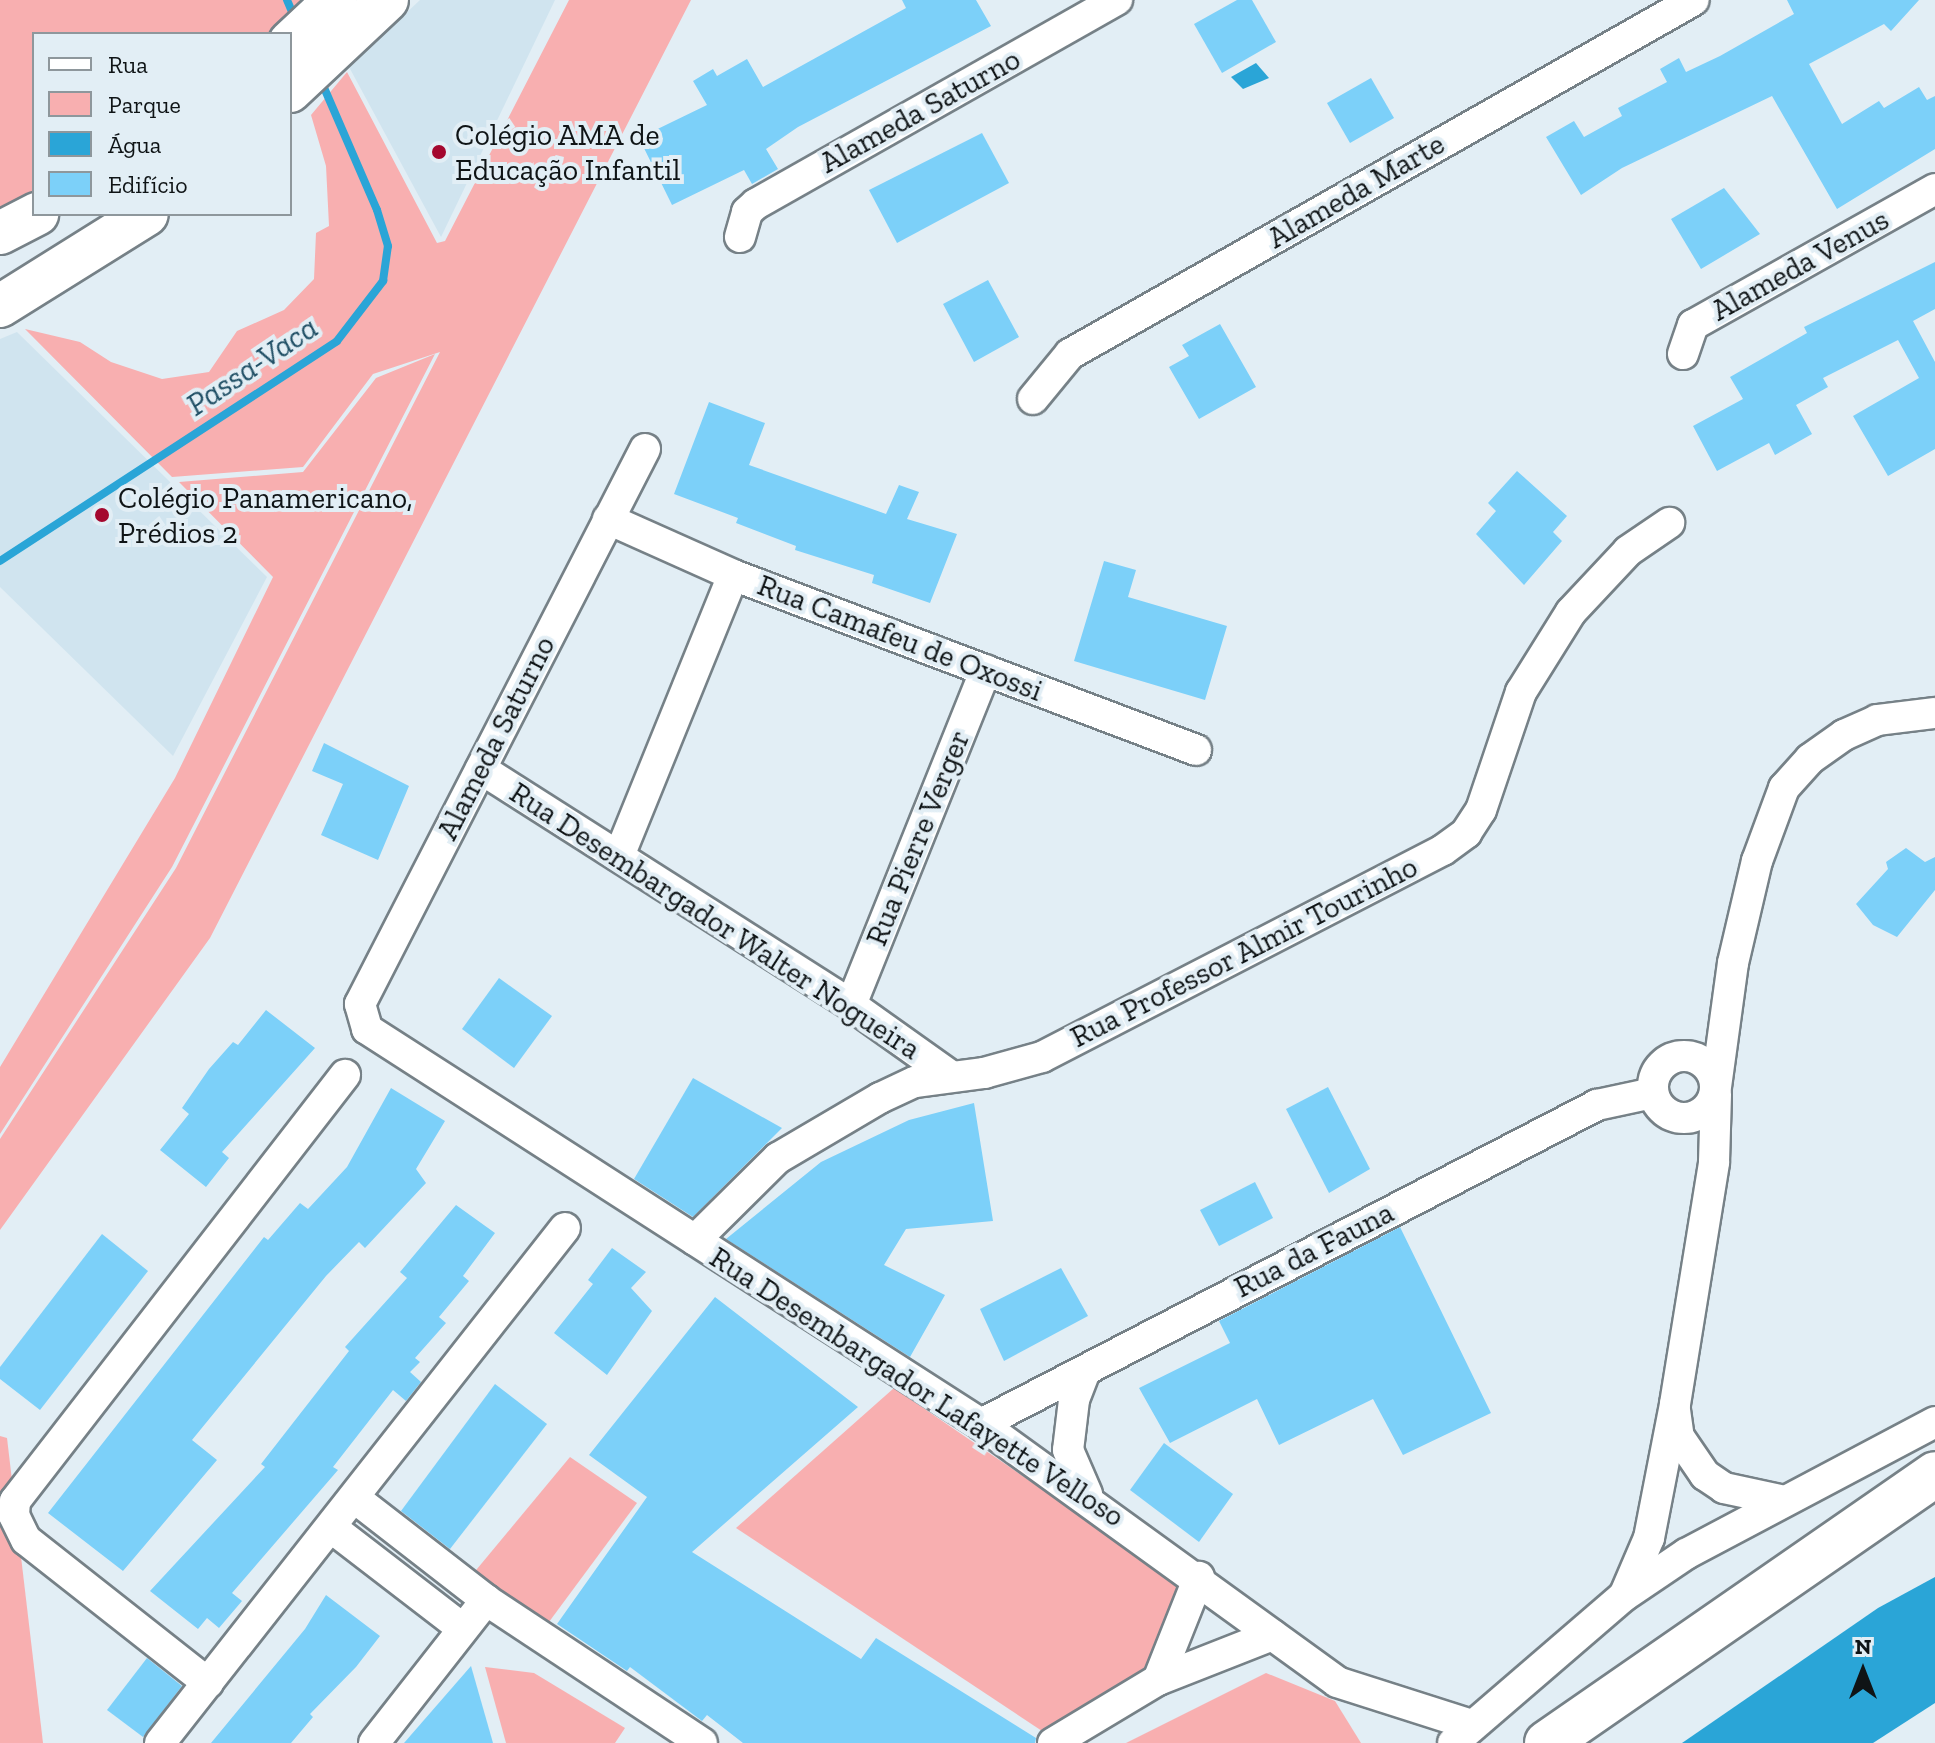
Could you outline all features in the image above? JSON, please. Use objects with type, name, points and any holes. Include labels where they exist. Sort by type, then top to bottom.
[{"type":"main road","points":[[292,40],[335,0]]},
{"type":"main road","points":[[292,89],[382,4]]},
{"type":"main road","points":[[0,233],[33,216]]},
{"type":"main road","points":[[0,306],[144,216]]},
{"type":"main road","points":[[1547,1743],[1935,1474]]},
{"type":"street","name":"Alameda Saturno","points":[[740,237],[747,212],[756,204],[1117,0]]},
{"type":"street","name":"Alameda Marte","points":[[1033,399],[1070,354],[1694,0]]},
{"type":"street","name":"Alameda Venus","points":[[1683,354],[1693,325],[1935,189]]},
{"type":"street","name":"Alameda Saturno","points":[[367,1029],[360,1004],[645,449]]},
{"type":"street","name":"Rua Camafeu de Oxossi","points":[[608,519],[733,575],[1196,750]]},
{"type":"street","name":"Rua Professor Almir Tourinho","points":[[695,1240],[778,1158],[828,1125],[915,1082],[948,1074],[984,1073],[1042,1057],[1443,850],[1466,833],[1481,810],[1521,692],[1571,612],[1628,551],[1669,523]]},
{"type":"street","points":[[619,856],[733,575]]},
{"type":"street","name":"Rua Pierre Verger","points":[[851,1005],[986,670]]},
{"type":"street","points":[[1624,1596],[1649,1538],[1675,1404],[1705,1197],[1714,1162],[1716,1091],[1733,963],[1757,861],[1784,788],[1810,759],[1844,735],[1877,720],[1935,713]]},
{"type":"street","name":"Rua Desembargador Walter Nogueira","points":[[481,769],[851,1005],[948,1074]]},
{"type":"street","name":"Rua Desembargador Lafayette Velloso","points":[[367,1029],[981,1424],[1199,1577],[1337,1682],[1463,1734]]},
{"type":"street","points":[[1705,1197],[1697,1149],[1653,1093],[1656,1073],[1677,1056],[1699,1060],[1716,1091]]},
{"type":"street","points":[[208,1683],[26,1540],[14,1515],[15,1501],[345,1075]]},
{"type":"street","points":[[1672,1117],[1694,1118],[1716,1091]]},
{"type":"street","name":"Rua da Fauna","points":[[981,1424],[1583,1112],[1626,1096],[1653,1093]]},
{"type":"street","points":[[160,1743],[356,1499],[565,1228]]},
{"type":"street","points":[[1085,1371],[1074,1400],[1068,1450],[1074,1472],[1090,1499]]},
{"type":"street","points":[[1675,1404],[1679,1437],[1705,1475],[1724,1488],[1780,1500]]},
{"type":"street","points":[[1463,1734],[1624,1596],[1780,1500],[1935,1422]]},
{"type":"street","points":[[356,1499],[486,1600],[702,1743]]},
{"type":"street","points":[[332,1528],[463,1629]]},
{"type":"street","points":[[1158,1680],[1199,1577]]},
{"type":"street","points":[[374,1743],[486,1600]]},
{"type":"street","points":[[1053,1743],[1158,1680],[1272,1635]]},
{"type":"shaded area","name":"Colégio AMA de Educação Infantil","points":[[420,0],[555,0],[441,237],[349,67]]},
{"type":"shaded area","name":"Colégio Panamericano, Prédios 2","points":[[17,332],[267,577],[173,756],[0,587],[0,339]]},
{"type":"green space","points":[[0,0],[313,0],[277,32],[32,32],[32,199],[0,216]]},
{"type":"green space","points":[[569,0],[691,0],[210,938],[0,1230],[0,1139],[176,868],[440,352],[373,374],[303,467],[172,477],[25,329],[80,342],[111,362],[162,379],[209,372],[237,331],[284,310],[314,279],[316,233],[329,226],[326,166],[311,115],[347,72],[437,243],[445,241]]},
{"type":"green space","points":[[435,354],[172,867],[0,1134],[0,1067],[175,778],[273,577],[179,482],[303,472],[376,378]]},
{"type":"green space","points":[[894,1388],[1185,1587],[1154,1665],[1042,1731],[736,1528]]},
{"type":"green space","points":[[0,1436],[7,1438],[43,1743],[0,1743]]},
{"type":"green space","points":[[570,1457],[637,1503],[546,1626],[472,1575]]},
{"type":"green space","points":[[485,1667],[534,1673],[625,1728],[615,1743],[506,1743]]},
{"type":"green space","points":[[1266,1673],[1335,1701],[1361,1743],[1126,1743]]},
{"type":"water","points":[[1256,63],[1269,78],[1243,89],[1231,77]]},
{"type":"water","points":[[1935,1577],[1935,1703],[1873,1743],[1682,1743],[1878,1608]]},
{"type":"building","points":[[902,0],[976,0],[991,26],[798,127],[766,149],[778,169],[752,184],[744,170],[672,205],[639,138],[707,105],[693,81],[713,69],[717,76],[747,59],[763,87],[906,8]]},
{"type":"building","points":[[1237,0],[1252,0],[1276,42],[1222,73],[1194,24]]},
{"type":"building","points":[[1787,0],[1919,0],[1891,31],[1884,24],[1809,64],[1842,124],[1879,101],[1884,108],[1919,87],[1927,100],[1935,96],[1935,149],[1837,209],[1772,96],[1622,168],[1581,195],[1546,137],[1574,121],[1584,137],[1622,116],[1618,108],[1667,82],[1660,69],[1679,58],[1686,72],[1720,56],[1794,14]]},
{"type":"building","points":[[1371,78],[1394,118],[1350,143],[1327,103]]},
{"type":"building","points":[[982,133],[1009,183],[897,243],[869,190]]},
{"type":"building","points":[[1724,188],[1760,234],[1701,269],[1671,219]]},
{"type":"building","points":[[1935,262],[1935,309],[1913,321],[1935,362],[1935,449],[1888,476],[1853,416],[1919,378],[1898,340],[1823,378],[1828,387],[1796,405],[1812,434],[1775,455],[1769,443],[1717,471],[1693,426],[1743,399],[1730,377],[1807,333],[1804,327]]},
{"type":"building","points":[[988,280],[1019,337],[974,362],[943,304]]},
{"type":"building","points":[[1220,324],[1256,387],[1199,419],[1169,367],[1189,356],[1182,345]]},
{"type":"building","points":[[709,402],[765,423],[749,465],[886,514],[899,485],[919,492],[907,519],[957,534],[930,603],[872,583],[874,575],[795,550],[796,546],[736,523],[738,518],[674,494]]},
{"type":"building","points":[[1517,471],[1567,516],[1553,532],[1562,541],[1524,585],[1476,534],[1496,511],[1488,503]]},
{"type":"building","points":[[1104,561],[1136,570],[1128,597],[1227,626],[1205,700],[1074,661]]},
{"type":"building","points":[[324,743],[409,786],[378,860],[321,835],[343,784],[312,771]]},
{"type":"building","points":[[1906,848],[1925,862],[1935,857],[1935,890],[1897,937],[1873,925],[1856,904],[1888,869],[1886,862]]},
{"type":"building","points":[[499,978],[552,1016],[514,1068],[462,1029]]},
{"type":"building","points":[[266,1010],[315,1048],[222,1152],[229,1158],[206,1187],[160,1150],[189,1114],[182,1108],[209,1069],[233,1042],[238,1045]]},
{"type":"building","points":[[693,1078],[782,1128],[693,1217],[634,1179]]},
{"type":"building","points":[[1328,1087],[1370,1169],[1329,1193],[1286,1109]]},
{"type":"building","points":[[391,1088],[445,1121],[416,1169],[426,1183],[365,1248],[359,1242],[326,1276],[192,1440],[217,1460],[123,1571],[48,1513],[264,1237],[268,1240],[300,1203],[308,1209],[347,1167]]},
{"type":"building","points":[[974,1103],[993,1221],[906,1229],[884,1265],[945,1295],[910,1357],[726,1239],[821,1162],[909,1120]]},
{"type":"building","points":[[1255,1182],[1273,1218],[1219,1246],[1200,1210]]},
{"type":"building","points":[[456,1205],[495,1233],[463,1276],[469,1281],[439,1317],[446,1323],[415,1358],[420,1362],[410,1372],[421,1382],[406,1401],[393,1390],[333,1467],[338,1470],[232,1593],[242,1601],[219,1628],[207,1618],[198,1629],[150,1591],[265,1467],[261,1464],[349,1351],[345,1347],[407,1278],[400,1272]]},
{"type":"building","points":[[1400,1227],[1491,1413],[1403,1455],[1373,1399],[1279,1445],[1257,1399],[1170,1443],[1139,1388],[1230,1343],[1219,1321]]},
{"type":"building","points":[[102,1234],[148,1271],[40,1410],[0,1379],[0,1367]]},
{"type":"building","points":[[612,1248],[646,1272],[631,1288],[652,1311],[607,1375],[554,1333],[593,1284],[588,1280]]},
{"type":"building","points":[[1061,1268],[1088,1316],[1004,1361],[980,1309]]},
{"type":"building","points":[[715,1297],[858,1407],[692,1552],[861,1659],[876,1638],[1036,1738],[1035,1743],[743,1743],[707,1715],[702,1721],[630,1667],[627,1671],[557,1624],[647,1497],[589,1455]]},
{"type":"building","points":[[495,1384],[547,1424],[450,1549],[401,1511]]},
{"type":"building","points":[[1164,1443],[1233,1494],[1199,1542],[1130,1490]]},
{"type":"building","points":[[326,1595],[380,1636],[356,1667],[310,1714],[313,1717],[291,1743],[211,1743],[305,1629]]},
{"type":"building","points":[[147,1658],[182,1686],[143,1737],[107,1710]]},
{"type":"building","points":[[471,1666],[493,1743],[404,1743]]},
{"type":"waterway","name":"Passa-Vaca","points":[[287,0],[296,21]]},
{"type":"waterway","name":"Passa-Vaca","points":[[0,561],[337,341],[383,281],[388,246],[377,210],[320,78]]},
{"type":"place","name":"Colégio AMA de Educação Infantil","points":[[439,152]]},
{"type":"place","name":"Colégio Panamericano, Prédios 2","points":[[102,515]]}]
